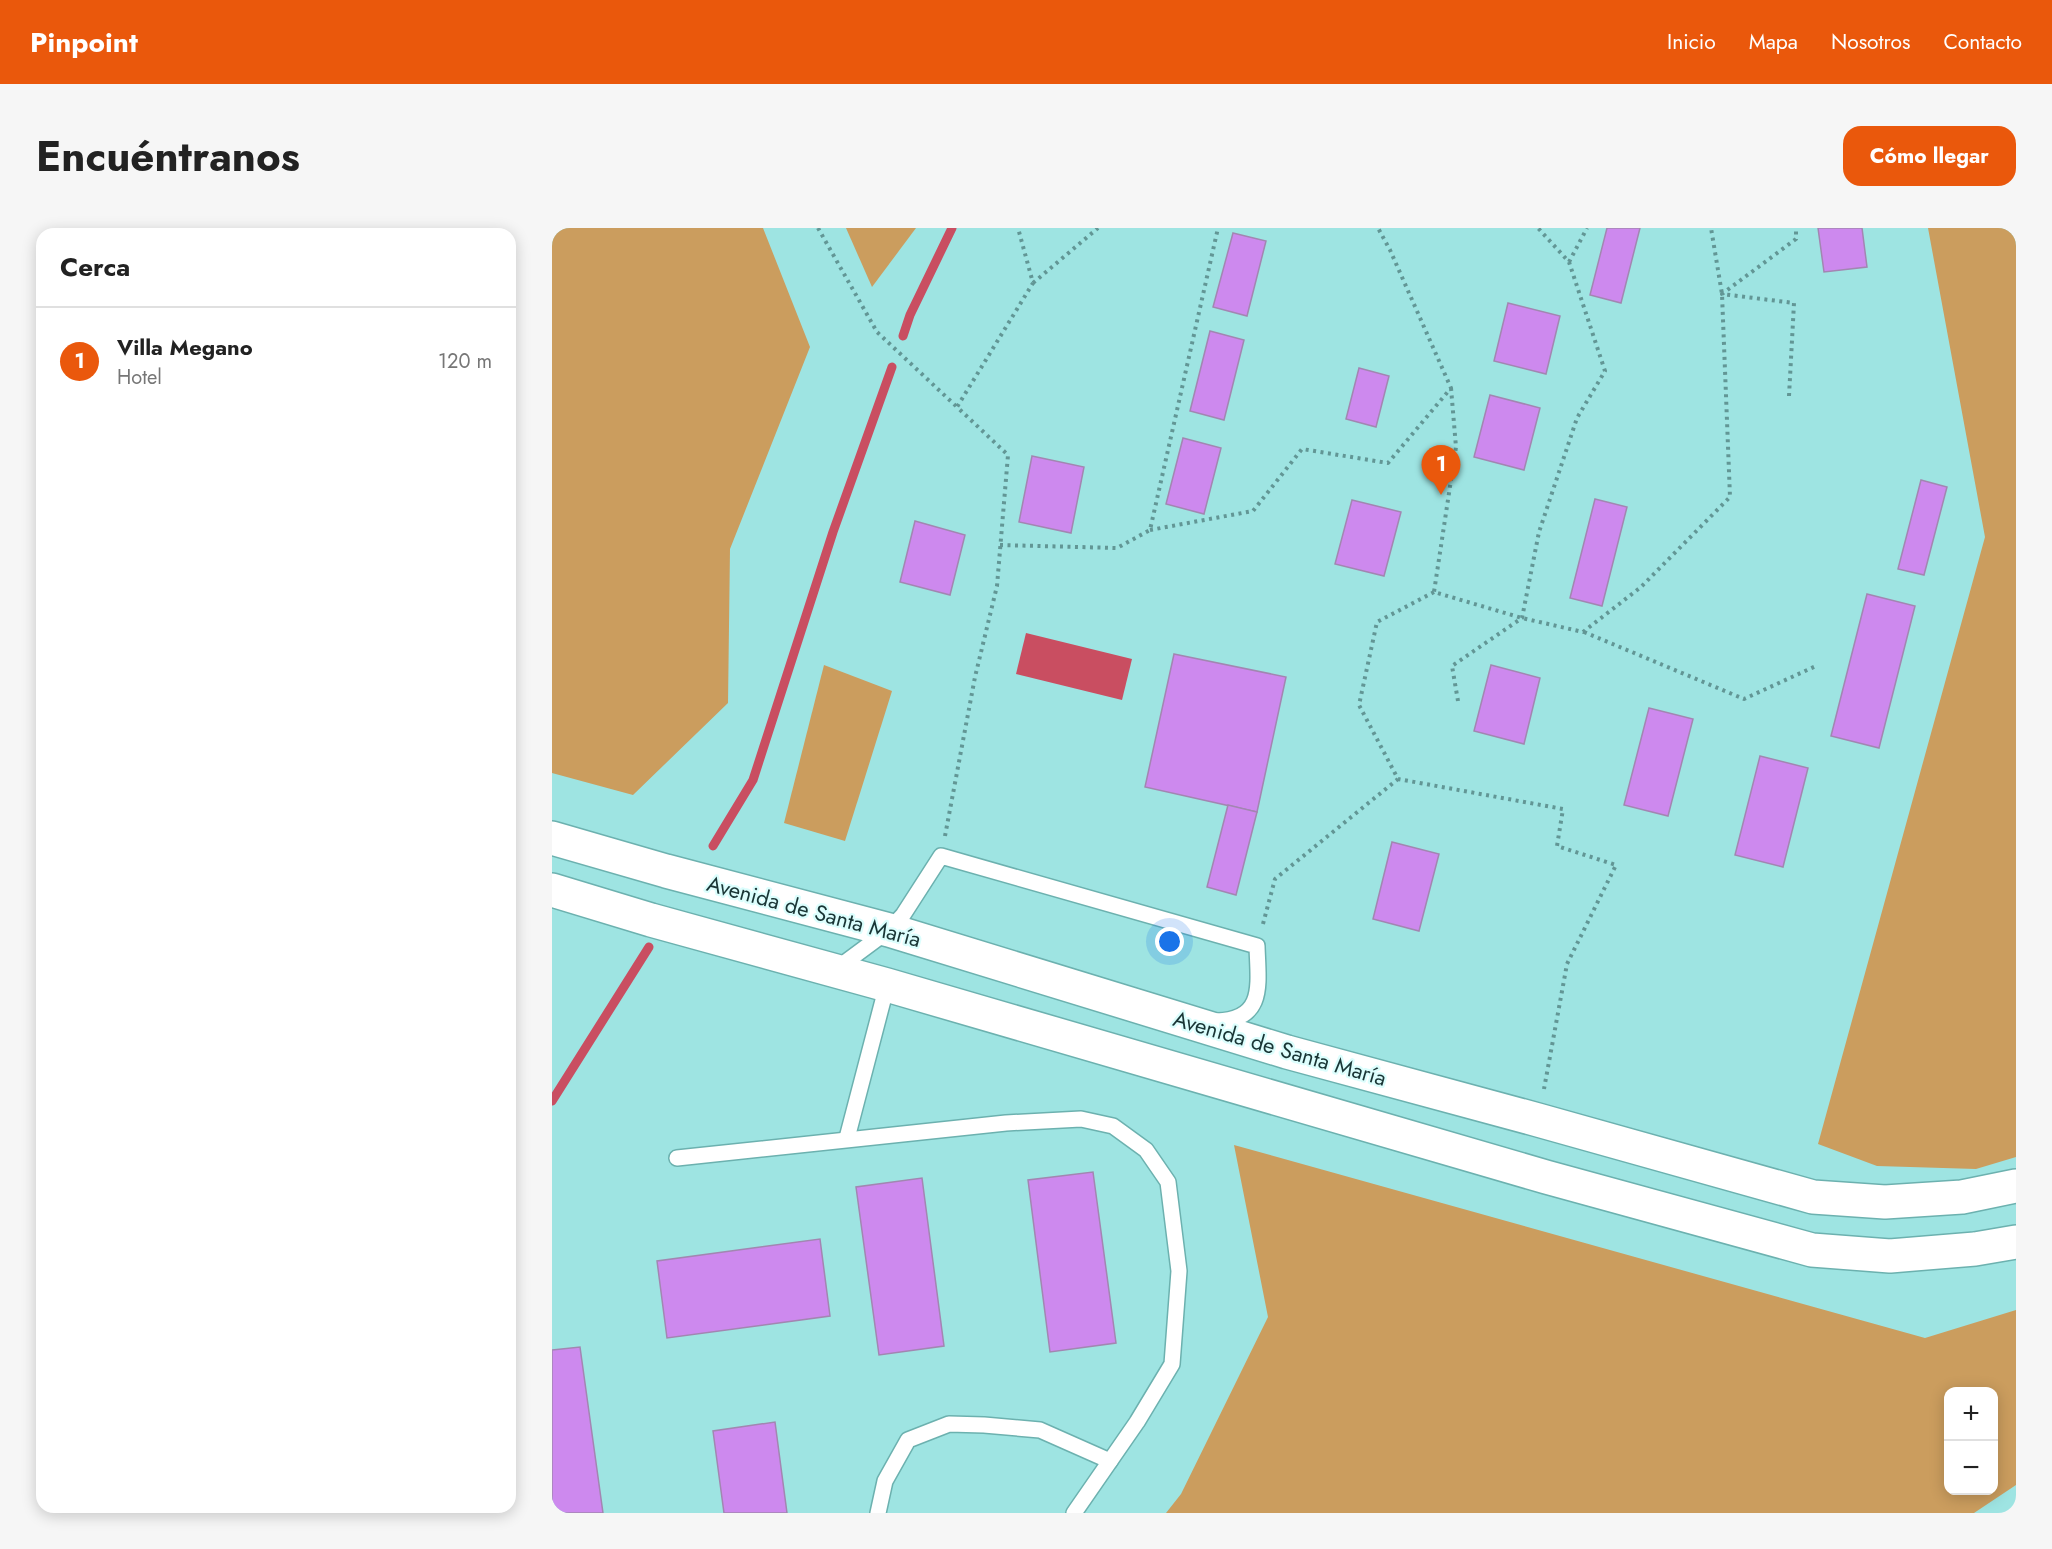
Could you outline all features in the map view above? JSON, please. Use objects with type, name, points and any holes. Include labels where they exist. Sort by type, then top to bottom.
[{"type":"street","name":"Avenida de Santa María","points":[[552,838],[666,871],[889,930],[1303,1057],[1813,1197],[1885,1202],[1962,1197],[2016,1186]]},
{"type":"street","points":[[552,891],[835,970],[1535,1174],[1812,1250],[1890,1256],[1975,1249],[2016,1242]]},
{"type":"lane","points":[[835,970],[889,930],[903,915],[941,856],[1257,946],[1258,995],[1251,1010],[1232,1021],[1190,1021]]},
{"type":"lane","points":[[847,1138],[887,985]]},
{"type":"lane","points":[[677,1158],[847,1138],[1006,1123],[1081,1119],[1113,1126],[1146,1150],[1168,1182],[1179,1271],[1172,1364],[1137,1422],[1074,1513]]},
{"type":"lane","points":[[878,1513],[885,1480],[908,1440],[949,1424],[1040,1430],[1110,1461]]},
{"type":"path","points":[[818,228],[877,332],[1008,455],[997,586],[975,677],[941,856]]},
{"type":"path","points":[[1018,228],[1033,283]]},
{"type":"path","points":[[957,407],[1033,283],[1098,228]]},
{"type":"path","points":[[1150,530],[1218,228]]},
{"type":"path","points":[[1378,228],[1451,388],[1456,447],[1434,592]]},
{"type":"path","points":[[1458,701],[1452,666],[1522,618],[1539,532],[1577,418],[1605,371],[1569,262],[1538,228]]},
{"type":"path","points":[[1569,262],[1587,228]]},
{"type":"path","points":[[1583,632],[1641,587],[1730,497],[1722,294],[1712,228]]},
{"type":"path","points":[[1722,294],[1796,238],[1796,228]]},
{"type":"path","points":[[1722,294],[1794,303],[1789,396]]},
{"type":"path","points":[[1000,545],[1117,548],[1150,530],[1253,511],[1302,449],[1388,463],[1451,388]]},
{"type":"path","points":[[1398,779],[1359,705],[1377,622],[1434,592],[1522,618],[1583,632],[1744,699],[1816,666]]},
{"type":"path","points":[[1257,946],[1275,879],[1398,779],[1563,809],[1557,846],[1616,865],[1567,964],[1538,1120]]},
{"type":"shaded area","points":[[552,228],[763,228],[810,347],[730,549],[728,703],[633,795],[552,773]]},
{"type":"shaded area","points":[[846,228],[916,228],[872,287]]},
{"type":"shaded area","points":[[1928,228],[2016,228],[2016,1157],[1976,1169],[1877,1166],[1818,1144],[1985,537]]},
{"type":"shaded area","points":[[1026,633],[1132,659],[1122,700],[1016,674]]},
{"type":"shaded area","points":[[824,665],[892,691],[845,841],[784,823]]},
{"type":"shaded area","points":[[1234,1145],[1925,1338],[2016,1310],[2016,1485],[1974,1513],[1166,1513],[1181,1494],[1268,1317]]},
{"type":"building","points":[[1607,228],[1640,228],[1621,303],[1590,295]]},
{"type":"building","points":[[1818,228],[1862,228],[1867,267],[1824,272]]},
{"type":"building","points":[[1233,233],[1266,241],[1247,316],[1213,307]]},
{"type":"building","points":[[1508,303],[1560,316],[1546,374],[1494,361]]},
{"type":"building","points":[[1210,331],[1244,340],[1224,420],[1190,411]]},
{"type":"building","points":[[1359,368],[1389,376],[1376,427],[1346,419]]},
{"type":"building","points":[[1490,395],[1540,408],[1524,470],[1474,457]]},
{"type":"building","points":[[1183,438],[1221,448],[1204,514],[1166,504]]},
{"type":"building","points":[[1032,456],[1084,467],[1071,533],[1019,522]]},
{"type":"building","points":[[1921,480],[1947,487],[1924,575],[1898,569]]},
{"type":"building","points":[[1595,499],[1627,507],[1602,606],[1570,598]]},
{"type":"building","points":[[1352,500],[1401,512],[1384,576],[1335,564]]},
{"type":"building","points":[[915,521],[965,535],[950,595],[900,582]]},
{"type":"building","points":[[1867,594],[1915,606],[1879,748],[1831,736]]},
{"type":"building","points":[[1174,654],[1286,677],[1257,812],[1145,787]]},
{"type":"building","points":[[1491,665],[1540,678],[1524,744],[1474,731]]},
{"type":"building","points":[[1649,708],[1693,719],[1668,816],[1624,805]]},
{"type":"building","points":[[1760,756],[1808,768],[1783,867],[1735,855]]},
{"type":"building","points":[[1228,805],[1257,812],[1236,895],[1207,887]]},
{"type":"building","points":[[1392,842],[1439,854],[1419,931],[1373,919]]},
{"type":"building","points":[[1093,1172],[1116,1343],[1050,1352],[1028,1180]]},
{"type":"building","points":[[922,1178],[944,1346],[879,1355],[856,1187]]},
{"type":"building","points":[[820,1239],[830,1316],[667,1338],[657,1261]]},
{"type":"building","points":[[580,1347],[603,1513],[552,1513],[552,1350]]},
{"type":"building","points":[[775,1422],[787,1513],[724,1513],[713,1431]]},
{"type":"waterway","points":[[903,336],[910,315],[952,228]]},
{"type":"waterway","points":[[713,846],[753,780],[833,532],[892,367]]},
{"type":"waterway","points":[[552,1101],[649,947]]},
{"type":"place","name":"Villa Megano","points":[[1441,495]]}]
